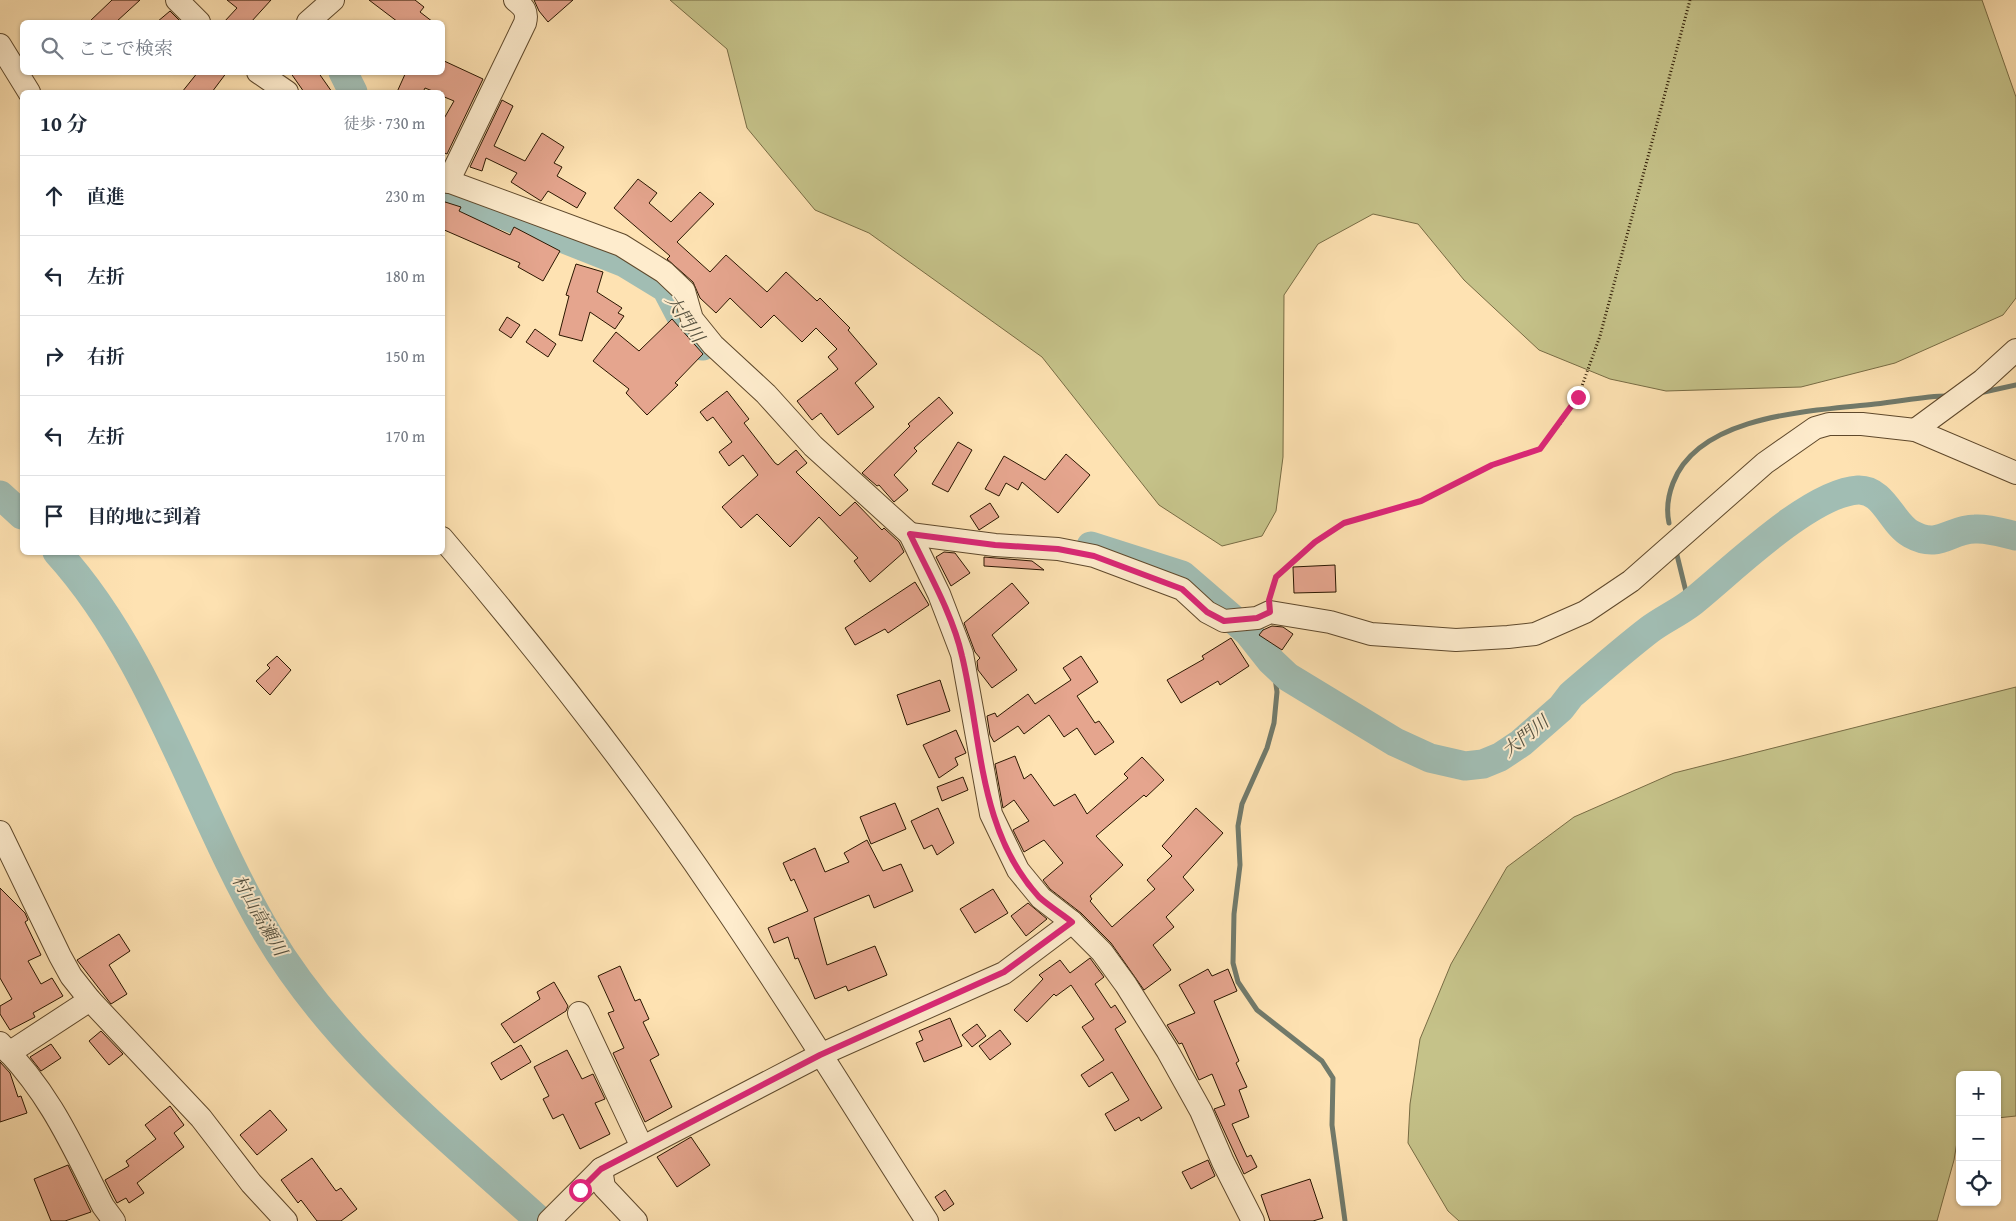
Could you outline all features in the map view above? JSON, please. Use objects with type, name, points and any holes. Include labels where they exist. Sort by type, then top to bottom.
[{"type":"street","points":[[176,0],[197,20]]},
{"type":"street","points":[[515,0],[523,6],[527,14],[525,23],[445,181],[621,245],[664,272],[684,291],[692,319],[713,345],[766,394],[813,446],[910,534],[939,594],[962,654],[992,814],[1018,870],[1040,898],[1072,922],[1102,952],[1126,985],[1167,1050],[1202,1111],[1223,1162],[1253,1221]]},
{"type":"street","points":[[310,20],[332,1]]},
{"type":"street","points":[[0,45],[28,90]]},
{"type":"street","points":[[262,75],[284,90]]},
{"type":"street","points":[[1915,430],[1983,380],[2016,350]]},
{"type":"street","points":[[910,534],[995,545],[1058,549],[1094,556],[1182,589],[1207,612],[1224,621],[1263,615],[1330,622],[1371,634],[1456,640],[1535,634],[1585,612],[1631,581],[1765,463],[1815,428],[1829,424],[1862,424],[1915,430],[2016,473]]},
{"type":"street","points":[[445,542],[545,660],[606,740],[720,899],[927,1221]]},
{"type":"street","points":[[0,832],[60,956],[90,1000],[201,1118],[252,1183],[286,1221]]},
{"type":"street","points":[[549,1221],[598,1172],[642,1147],[820,1055],[1004,972],[1072,922]]},
{"type":"street","points":[[90,1000],[5,1048],[21,1064],[53,1108],[103,1206],[114,1221]]},
{"type":"street","points":[[579,1013],[642,1147]]},
{"type":"street","points":[[598,1172],[604,1187],[636,1221]]},
{"type":"path","points":[[1263,615],[1276,577],[1315,542],[1344,523],[1421,501],[1492,465],[1540,449],[1560,424],[1578,397],[1600,336],[1690,0]]},
{"type":"shaded area","points":[[670,0],[1982,0],[2016,97],[2016,298],[2003,315],[1895,363],[1801,387],[1666,391],[1610,379],[1539,350],[1464,280],[1418,224],[1373,214],[1318,244],[1284,295],[1283,457],[1276,511],[1262,536],[1222,546],[1159,505],[1042,357],[869,233],[815,210],[747,128],[727,49]]},
{"type":"shaded area","points":[[2016,687],[2016,1116],[2001,1118],[2001,1071],[1956,1071],[1956,1148],[1937,1221],[1459,1221],[1448,1211],[1408,1143],[1410,1104],[1420,1039],[1451,964],[1507,867],[1574,817],[1674,773]]},
{"type":"building","points":[[112,0],[140,0],[118,20],[91,20]]},
{"type":"building","points":[[227,0],[271,0],[253,20],[226,20],[237,8]]},
{"type":"building","points":[[369,0],[415,0],[424,7],[420,12],[430,20],[395,20]]},
{"type":"building","points":[[534,0],[573,0],[548,22],[539,11]]},
{"type":"building","points":[[170,11],[179,20],[159,20]]},
{"type":"building","points":[[445,61],[483,79],[447,154],[445,153],[445,117],[454,101],[445,97],[445,90],[425,88],[424,90],[398,90],[405,75],[445,75]]},
{"type":"building","points":[[196,75],[225,75],[214,90],[184,90]]},
{"type":"building","points":[[292,75],[320,75],[331,90],[303,90]]},
{"type":"building","points":[[502,100],[513,106],[494,146],[525,161],[542,133],[564,147],[554,163],[562,167],[557,176],[586,193],[577,208],[548,191],[541,201],[511,182],[517,173],[486,158],[482,171],[470,167]]},
{"type":"building","points":[[638,179],[657,193],[649,203],[671,222],[700,192],[714,204],[677,242],[710,272],[726,255],[767,292],[786,272],[817,301],[820,298],[850,328],[848,330],[877,364],[855,383],[874,407],[838,435],[821,413],[812,420],[797,401],[838,369],[828,357],[837,349],[816,328],[802,342],[774,315],[761,328],[730,298],[716,313],[700,298],[693,282],[667,259],[670,256],[614,208]]},
{"type":"building","points":[[445,202],[461,207],[459,211],[510,235],[514,227],[560,251],[543,281],[518,267],[520,263],[445,230]]},
{"type":"building","points":[[576,264],[603,272],[597,292],[622,308],[618,313],[624,316],[615,329],[590,312],[582,341],[559,335],[569,296],[566,295]]},
{"type":"building","points":[[507,317],[520,325],[511,338],[499,330]]},
{"type":"building","points":[[672,319],[703,354],[675,383],[678,385],[647,415],[626,393],[629,389],[593,361],[616,332],[639,351]]},
{"type":"building","points":[[535,329],[556,344],[548,357],[526,342]]},
{"type":"building","points":[[727,391],[749,419],[744,423],[775,463],[778,465],[796,450],[807,463],[796,472],[840,516],[855,502],[882,530],[884,528],[899,542],[904,552],[870,582],[854,561],[858,558],[819,517],[790,547],[757,514],[741,528],[722,507],[758,475],[743,455],[729,466],[719,452],[732,442],[713,417],[707,421],[700,412]]},
{"type":"building","points":[[939,397],[953,413],[914,448],[917,451],[894,475],[908,490],[894,502],[879,485],[877,486],[862,473],[910,426],[908,424]]},
{"type":"building","points":[[958,442],[972,450],[948,492],[932,484]]},
{"type":"building","points":[[1066,454],[1090,475],[1058,513],[1022,482],[1018,490],[1006,483],[999,496],[985,489],[1004,456],[1045,480]]},
{"type":"building","points":[[990,503],[999,517],[979,530],[970,516]]},
{"type":"building","points":[[944,552],[955,553],[970,573],[951,586],[936,557]]},
{"type":"building","points":[[984,557],[1032,561],[1044,570],[984,566]]},
{"type":"building","points":[[1335,565],[1336,592],[1294,593],[1293,567]]},
{"type":"building","points":[[915,582],[929,605],[888,633],[885,629],[855,645],[845,628]]},
{"type":"building","points":[[1012,583],[1029,603],[992,635],[1017,670],[992,688],[978,670],[977,661],[980,658],[975,652],[964,623]]},
{"type":"building","points":[[1272,626],[1283,627],[1293,634],[1282,650],[1259,635],[1263,630]]},
{"type":"building","points":[[1231,638],[1249,666],[1220,685],[1218,681],[1181,703],[1167,680],[1204,659],[1202,656]]},
{"type":"building","points":[[277,656],[291,670],[270,695],[256,681],[270,668],[267,665]]},
{"type":"building","points":[[1081,656],[1098,682],[1077,696],[1095,723],[1099,721],[1114,742],[1095,755],[1077,728],[1064,737],[1049,715],[1024,734],[1018,726],[994,742],[990,735],[987,716],[995,713],[997,717],[1028,694],[1035,704],[1071,680],[1063,668]]},
{"type":"building","points":[[940,680],[950,711],[907,725],[897,695]]},
{"type":"building","points":[[956,730],[966,753],[955,758],[958,765],[939,778],[923,745]]},
{"type":"building","points":[[1015,756],[1024,779],[1031,774],[1054,806],[1075,794],[1087,814],[1128,778],[1124,774],[1142,757],[1164,780],[1146,797],[1144,795],[1096,836],[1123,865],[1090,896],[1092,899],[1090,901],[1112,927],[1155,889],[1147,880],[1172,856],[1162,846],[1196,808],[1223,833],[1183,877],[1194,890],[1166,917],[1174,927],[1153,945],[1171,970],[1144,990],[1111,943],[1081,913],[1050,889],[1043,880],[1063,863],[1044,840],[1024,852],[1013,830],[1029,821],[1014,800],[1003,808],[995,764]]},
{"type":"building","points":[[963,777],[968,790],[942,801],[937,787]]},
{"type":"building","points":[[895,803],[906,829],[871,844],[860,817]]},
{"type":"building","points":[[938,808],[954,843],[937,855],[932,845],[924,849],[911,821]]},
{"type":"building","points":[[867,840],[883,871],[901,864],[913,891],[874,908],[869,895],[814,918],[827,965],[875,946],[887,975],[848,991],[846,986],[815,999],[798,958],[795,959],[788,937],[774,943],[768,928],[808,911],[794,879],[791,881],[783,863],[815,848],[825,872],[849,862],[844,853]]},
{"type":"building","points":[[0,888],[25,913],[28,920],[25,922],[41,955],[28,961],[41,984],[52,978],[63,996],[33,1013],[35,1017],[10,1030],[0,1014],[0,1006],[12,999],[0,978]]},
{"type":"building","points":[[993,889],[1008,913],[975,933],[960,909]]},
{"type":"building","points":[[1028,903],[1047,919],[1026,936],[1011,916]]},
{"type":"building","points":[[119,934],[130,951],[109,965],[127,994],[111,1004],[77,960]]},
{"type":"building","points":[[1090,958],[1104,977],[1095,984],[1111,1008],[1115,1005],[1126,1022],[1115,1029],[1162,1108],[1141,1121],[1139,1117],[1115,1131],[1105,1114],[1129,1100],[1112,1072],[1089,1087],[1081,1075],[1104,1060],[1082,1027],[1094,1019],[1071,985],[1056,996],[1054,994],[1027,1022],[1014,1010],[1043,979],[1039,975],[1060,960],[1070,973]]},
{"type":"building","points":[[620,966],[635,1001],[640,999],[649,1019],[643,1022],[659,1055],[650,1060],[672,1107],[645,1122],[613,1053],[624,1048],[608,1013],[614,1011],[598,976]]},
{"type":"building","points":[[1208,969],[1212,976],[1228,969],[1237,991],[1214,1001],[1239,1061],[1236,1063],[1247,1087],[1239,1090],[1249,1117],[1232,1124],[1247,1157],[1251,1155],[1257,1167],[1244,1174],[1214,1109],[1225,1105],[1212,1074],[1199,1080],[1182,1043],[1179,1044],[1167,1025],[1195,1013],[1179,985]]},
{"type":"building","points":[[554,982],[568,1006],[566,1011],[514,1043],[501,1024],[540,999],[537,992]]},
{"type":"building","points":[[950,1018],[962,1046],[924,1062],[916,1043],[923,1040],[919,1031]]},
{"type":"building","points":[[977,1024],[986,1036],[972,1047],[962,1035]]},
{"type":"building","points":[[1000,1030],[1011,1044],[990,1060],[979,1046]]},
{"type":"building","points":[[101,1031],[123,1054],[109,1065],[89,1041]]},
{"type":"building","points":[[51,1044],[61,1058],[41,1071],[30,1057]]},
{"type":"building","points":[[521,1045],[531,1062],[501,1080],[491,1063]]},
{"type":"building","points":[[567,1050],[582,1079],[593,1074],[605,1099],[595,1103],[610,1134],[580,1149],[563,1114],[553,1119],[543,1099],[549,1096],[534,1067]]},
{"type":"building","points":[[0,1062],[10,1073],[18,1097],[21,1096],[27,1113],[0,1122]]},
{"type":"building","points":[[170,1106],[184,1125],[174,1133],[184,1147],[137,1183],[144,1193],[129,1203],[126,1198],[117,1203],[105,1180],[129,1166],[126,1161],[156,1139],[145,1125]]},
{"type":"building","points":[[270,1110],[287,1130],[257,1155],[240,1135]]},
{"type":"building","points":[[691,1137],[710,1165],[677,1187],[657,1157]]},
{"type":"building","points":[[312,1158],[336,1191],[341,1188],[357,1209],[341,1221],[317,1221],[301,1200],[298,1203],[281,1180]]},
{"type":"building","points":[[1208,1160],[1215,1176],[1191,1189],[1182,1172]]},
{"type":"building","points":[[68,1165],[91,1212],[65,1221],[51,1221],[34,1179]]},
{"type":"building","points":[[1310,1179],[1323,1218],[1313,1221],[1270,1221],[1261,1195]]},
{"type":"building","points":[[945,1190],[954,1204],[944,1211],[935,1197]]},
{"type":"waterway","name":"大門川","points":[[344,75],[352,90]]},
{"type":"waterway","name":"大門川","points":[[445,196],[506,216],[625,263],[666,288],[687,328],[703,346]]},
{"type":"waterway","points":[[1984,392],[2016,385]]},
{"type":"waterway","points":[[1669,523],[1670,493],[1673,483],[1687,460],[1707,443],[1732,430],[1760,420],[1791,414],[1947,396]]},
{"type":"waterway","name":"大門川","points":[[1091,546],[1182,575],[1248,632],[1271,661],[1288,677],[1395,742],[1430,758],[1465,766],[1483,764],[1500,757],[1521,743],[1561,708],[1571,695],[1654,626],[1691,603],[1748,554],[1794,519],[1838,494],[1858,490],[1867,491],[1881,501],[1904,529],[1921,538],[1930,540],[1944,538],[1958,532],[1975,529],[1990,530],[2016,536]]},
{"type":"waterway","name":"村山高瀬川","points":[[0,495],[20,513]]},
{"type":"waterway","points":[[1676,551],[1689,604]]},
{"type":"waterway","name":"村山高瀬川","points":[[59,555],[91,594],[120,639],[147,687],[241,885],[267,933],[294,975],[357,1051],[392,1087],[540,1221]]},
{"type":"waterway","points":[[1273,663],[1277,692],[1274,723],[1267,748],[1242,804],[1238,826],[1240,865],[1234,914],[1233,963],[1238,982],[1257,1010],[1322,1061],[1333,1078],[1332,1125],[1345,1221]]},
{"type":"route","points":[[580,1190],[601,1169],[820,1055],[1004,972],[1072,922],[1040,898],[1018,870],[992,814],[976,737],[962,654],[939,594],[910,534],[995,545],[1058,549],[1094,556],[1182,589],[1207,612],[1224,621],[1257,618],[1270,612],[1269,600],[1276,577],[1315,542],[1344,523],[1421,501],[1492,465],[1540,449],[1578,397]]}]
